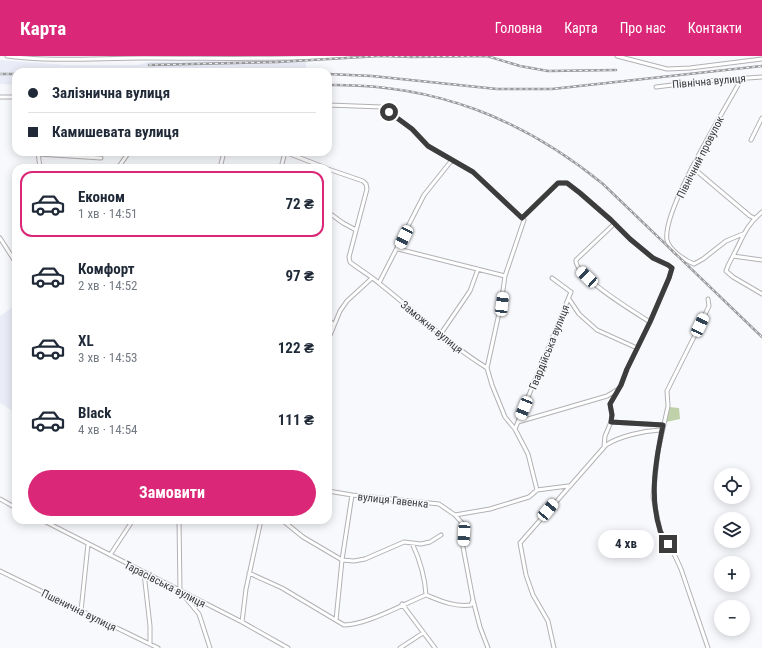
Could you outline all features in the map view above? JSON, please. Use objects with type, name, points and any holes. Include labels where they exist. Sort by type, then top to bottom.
[{"type":"street","points":[[7,56],[90,60],[112,57],[349,56]]},
{"type":"street","points":[[617,56],[667,69],[690,68],[762,59]]},
{"type":"street","name":"Північна вулиця","points":[[656,87],[762,77]]},
{"type":"street","name":"Північний провулок","points":[[740,78],[738,85],[692,167],[668,225],[667,239],[668,244],[678,254],[694,264],[704,259],[726,241],[743,234]]},
{"type":"street","points":[[0,98],[12,97]]},
{"type":"street","points":[[332,105],[382,107],[412,129],[428,146],[473,172],[524,220],[505,276],[502,304],[487,368],[505,417],[515,429],[528,454],[537,490]]},
{"type":"street","points":[[751,140],[762,118]]},
{"type":"street","points":[[76,156],[101,158]]},
{"type":"street","points":[[296,156],[316,164]]},
{"type":"street","points":[[379,283],[398,249],[424,195],[452,160]]},
{"type":"street","points":[[692,167],[754,218]]},
{"type":"street","points":[[332,170],[363,181],[366,184],[356,230],[332,215]]},
{"type":"street","points":[[522,218],[558,183],[567,183],[653,258],[672,268],[650,322],[619,389],[610,404],[612,415],[604,447]]},
{"type":"street","points":[[762,212],[754,218],[743,234],[733,256],[728,261],[726,271],[733,277],[762,294]]},
{"type":"street","points":[[614,224],[576,260],[575,264],[578,269],[595,285],[629,310],[650,322]]},
{"type":"street","name":"Заможня вулиця","points":[[356,230],[349,260],[379,283],[440,335],[470,358],[487,368]]},
{"type":"street","points":[[0,238],[12,257]]},
{"type":"street","points":[[398,249],[505,276]]},
{"type":"street","points":[[733,256],[762,260]]},
{"type":"street","points":[[440,335],[470,290],[478,269]]},
{"type":"street","points":[[332,330],[340,311],[347,300],[372,278]]},
{"type":"street","points":[[552,278],[571,292],[569,299]]},
{"type":"street","name":"Гвардійська вулиця","points":[[569,299],[579,314],[597,330],[637,348]]},
{"type":"street","name":"Гвардійська вулиця","points":[[515,429],[569,299]]},
{"type":"street","points":[[708,299],[709,306],[667,390],[668,406],[658,450],[653,496],[660,531],[681,569],[708,648]]},
{"type":"street","points":[[518,422],[607,396],[619,389]]},
{"type":"street","points":[[611,422],[663,425]]},
{"type":"street","points":[[554,648],[548,621],[533,595],[526,575],[520,543],[569,486],[610,442],[639,433],[660,430],[663,425]]},
{"type":"street","points":[[455,515],[490,509],[524,499],[529,497],[537,490],[569,486]]},
{"type":"street","name":"вулиця Гавенка","points":[[332,492],[352,496],[439,504],[455,515]]},
{"type":"street","points":[[336,620],[342,560],[352,496]]},
{"type":"street","points":[[0,499],[12,506]]},
{"type":"street","points":[[455,515],[463,524],[463,547],[473,600],[480,627],[488,648]]},
{"type":"street","name":"Тарасівська вулиця","points":[[50,524],[242,622],[288,648]]},
{"type":"street","points":[[110,555],[129,524]]},
{"type":"street","points":[[179,524],[180,591],[199,614],[210,648]]},
{"type":"street","points":[[242,622],[249,573],[260,524]]},
{"type":"street","points":[[287,524],[303,537],[342,560],[359,560],[404,542],[424,544],[441,535]]},
{"type":"street","points":[[412,542],[425,584],[426,595]]},
{"type":"street","points":[[81,610],[88,544]]},
{"type":"street","name":"Пшенична вулиця","points":[[0,571],[158,648]]},
{"type":"street","points":[[144,573],[150,626],[150,644]]},
{"type":"street","points":[[249,573],[282,588],[344,625],[369,620],[402,604],[426,595],[460,606],[470,605],[473,600]]},
{"type":"street","points":[[402,604],[435,648]]},
{"type":"street","points":[[400,648],[423,633]]},
{"type":"shaded area","points":[[306,59],[306,68],[12,68],[12,85],[0,84],[0,60],[67,65],[138,65],[148,62]]},
{"type":"shaded area","points":[[12,308],[12,410],[0,403],[0,316]]},
{"type":"green space","points":[[669,407],[679,408],[680,419],[666,422]]},
{"type":"railway","points":[[149,65],[277,62],[380,56],[487,56],[520,66],[548,71],[616,70]]},
{"type":"railway","points":[[332,74],[372,76],[497,89],[552,89],[762,66]]},
{"type":"railway","points":[[0,74],[12,74]]},
{"type":"railway","points":[[332,85],[367,86],[404,90],[440,98],[474,109],[508,123],[541,140],[603,184],[762,337]]},
{"type":"route","points":[[389,112],[395,118],[412,129],[428,146],[473,172],[522,218],[558,183],[567,183],[653,258],[658,259],[672,268],[641,342],[627,369],[621,385],[610,404],[612,415],[611,422],[663,425],[658,450],[653,496],[660,531],[668,544]]}]
